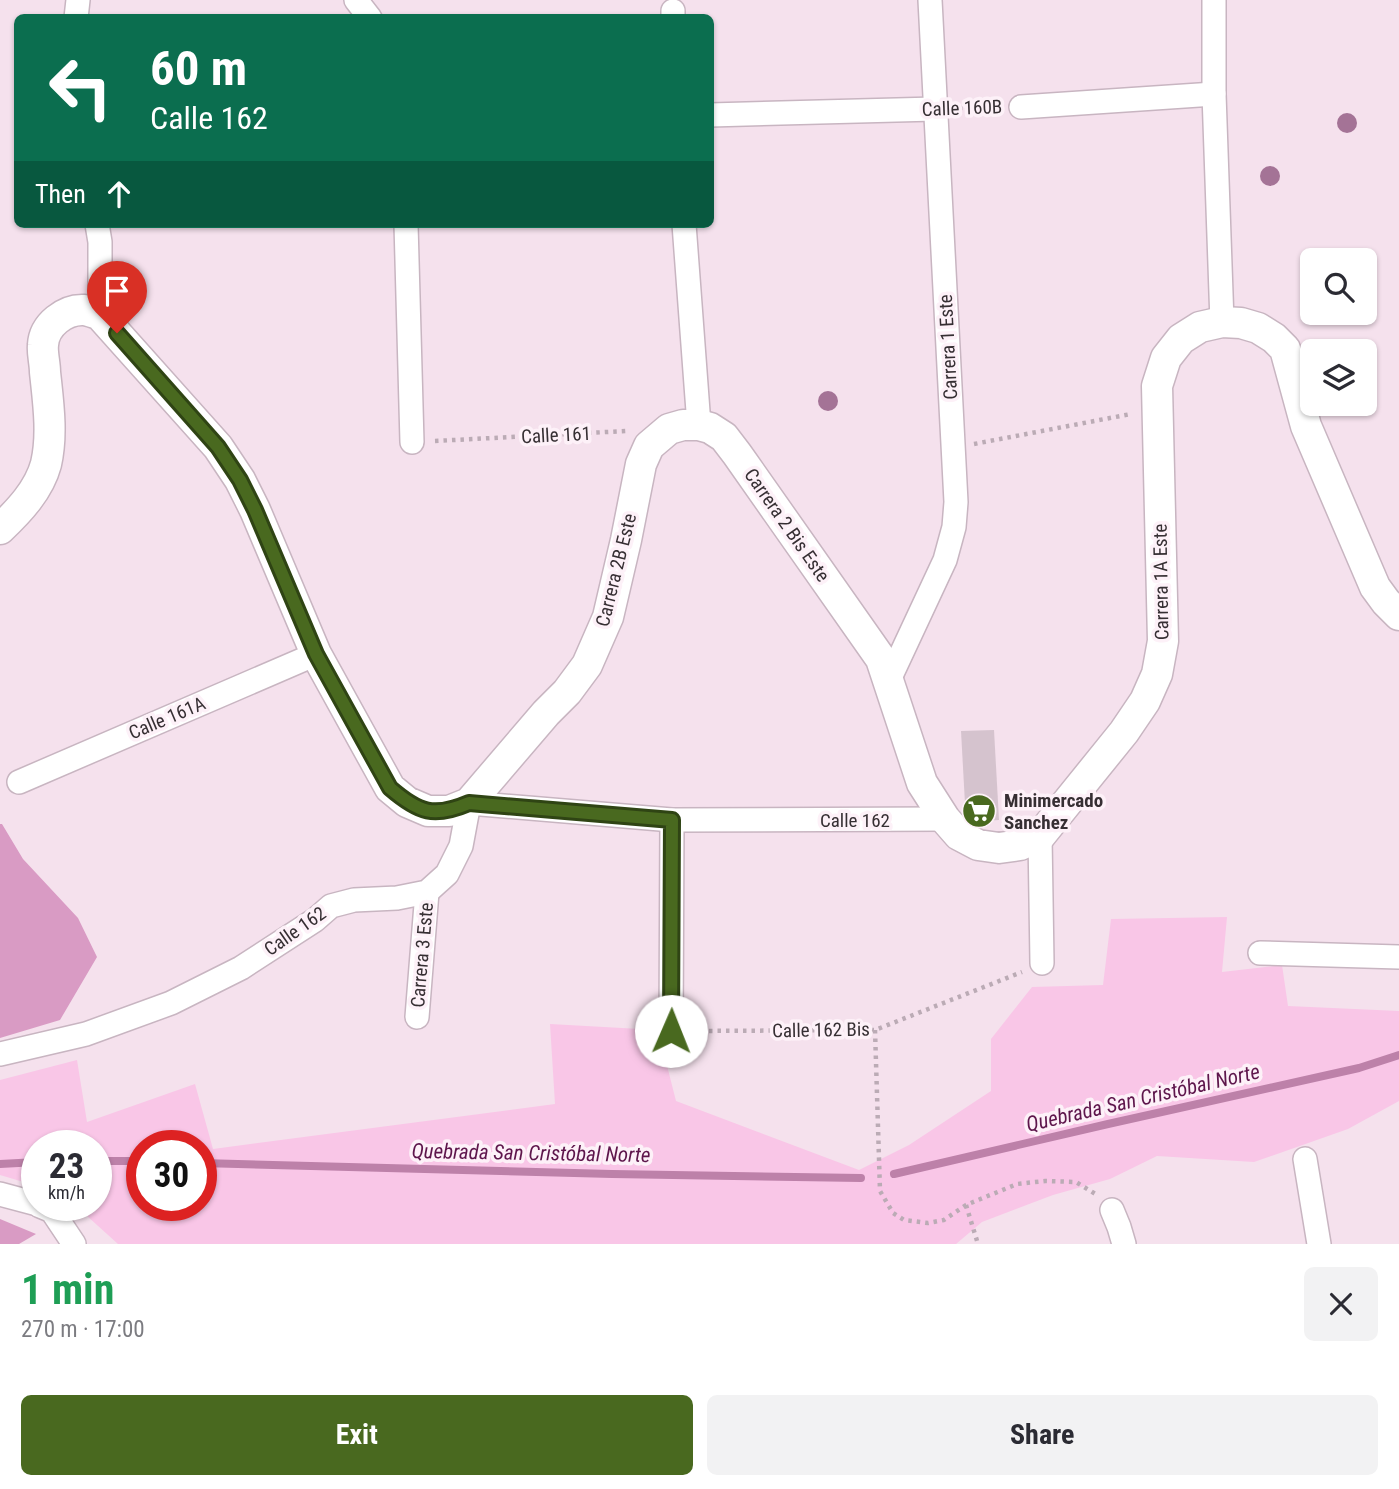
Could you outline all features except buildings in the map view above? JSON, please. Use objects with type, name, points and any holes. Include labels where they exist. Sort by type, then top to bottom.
[{"type":"street","points":[[356,0],[367,14]]},
{"type":"street","name":"Carrera 1 Este","points":[[889,680],[945,560],[954,527],[956,502],[930,0]]},
{"type":"street","points":[[1214,0],[1214,94],[1222,322]]},
{"type":"street","name":"Calle 160B","points":[[1021,107],[1214,94]]},
{"type":"street","name":"Calle 160B","points":[[714,115],[935,109]]},
{"type":"street","points":[[98,228],[100,315]]},
{"type":"street","points":[[406,228],[412,442]]},
{"type":"street","points":[[668,429],[699,425],[684,228]]},
{"type":"street","points":[[0,529],[18,513],[35,489],[46,465],[49,435],[43,343],[51,325],[62,315],[72,311],[86,310],[100,315],[218,447],[240,480],[316,654],[390,788],[407,802],[428,811],[449,811],[469,803]]},
{"type":"street","name":"Carrera 1A Este","points":[[1040,836],[1124,732],[1145,701],[1157,674],[1163,641],[1157,386],[1166,358],[1181,339],[1200,327],[1222,322],[1241,323],[1258,328],[1274,338],[1284,349],[1306,426],[1370,575],[1381,595],[1399,615]]},
{"type":"street","name":"Carrera 2 Bis Este","points":[[699,425],[724,437],[881,659],[922,783],[945,819]]},
{"type":"street","name":"Carrera 2B Este","points":[[469,803],[567,692],[587,665],[608,617],[641,464],[649,446],[668,429]]},
{"type":"street","name":"Calle 161A","points":[[19,782],[316,654]]},
{"type":"street","points":[[427,892],[447,874],[461,846],[469,803]]},
{"type":"street","name":"Calle 162","points":[[469,803],[672,820],[945,819]]},
{"type":"street","points":[[945,819],[960,835],[978,845],[999,848],[1020,845],[1040,836],[1042,964]]},
{"type":"street","points":[[671,1031],[672,820]]},
{"type":"street","name":"Calle 162","points":[[0,1054],[86,1034],[171,1003],[241,968],[315,920],[331,906],[354,900],[397,898],[427,892]]},
{"type":"street","name":"Carrera 3 Este","points":[[417,1017],[427,892]]},
{"type":"street","points":[[1260,953],[1399,957]]},
{"type":"street","points":[[1305,1159],[1319,1244]]},
{"type":"street","points":[[0,1194],[21,1199]]},
{"type":"street","points":[[1112,1210],[1124,1244]]},
{"type":"street","points":[[59,1221],[74,1244]]},
{"type":"path","name":"Calle 160B","points":[[935,109],[1021,107]]},
{"type":"path","points":[[953,448],[1158,409]]},
{"type":"path","name":"Calle 161","points":[[412,442],[668,429]]},
{"type":"path","name":"Calle 162 Bis","points":[[671,1031],[875,1030],[1042,964]]},
{"type":"path","points":[[875,1030],[880,1191],[893,1213],[904,1220],[928,1223],[944,1220],[966,1205],[1017,1184],[1045,1181],[1076,1182],[1099,1197],[1112,1210]]},
{"type":"path","points":[[966,1205],[978,1244]]},
{"type":"shaded area","points":[[0,824],[23,859],[78,918],[97,957],[60,1020],[0,1038]]},
{"type":"shaded area","points":[[1227,917],[1222,972],[1282,965],[1288,1006],[1399,1011],[1399,1101],[1348,1129],[1254,1162],[1157,1156],[1110,1179],[1053,1195],[982,1222],[956,1244],[118,1244],[93,1221],[112,1221],[112,1130],[21,1130],[21,1181],[0,1175],[0,1080],[77,1060],[87,1122],[195,1084],[208,1130],[126,1130],[126,1221],[217,1221],[217,1148],[555,1104],[550,1024],[658,1030],[676,1101],[859,1170],[909,1145],[991,1091],[991,1039],[1032,987],[1103,985],[1111,919]]},
{"type":"shaded area","points":[[0,1219],[36,1234],[19,1244],[0,1244]]},
{"type":"waterway","name":"Quebrada San Cristóbal Norte","points":[[894,1174],[1359,1068],[1399,1055]]},
{"type":"waterway","name":"Quebrada San Cristóbal Norte","points":[[112,1161],[126,1161]]},
{"type":"waterway","name":"Quebrada San Cristóbal Norte","points":[[0,1164],[21,1163]]},
{"type":"waterway","name":"Quebrada San Cristóbal Norte","points":[[217,1163],[861,1178]]},
{"type":"place","name":"Minimercado Sanchez","points":[[979,811]]},
{"type":"route","points":[[117,333],[218,447],[240,480],[316,654],[390,788],[407,802],[428,811],[449,811],[469,803],[672,820],[671,1031]]}]
